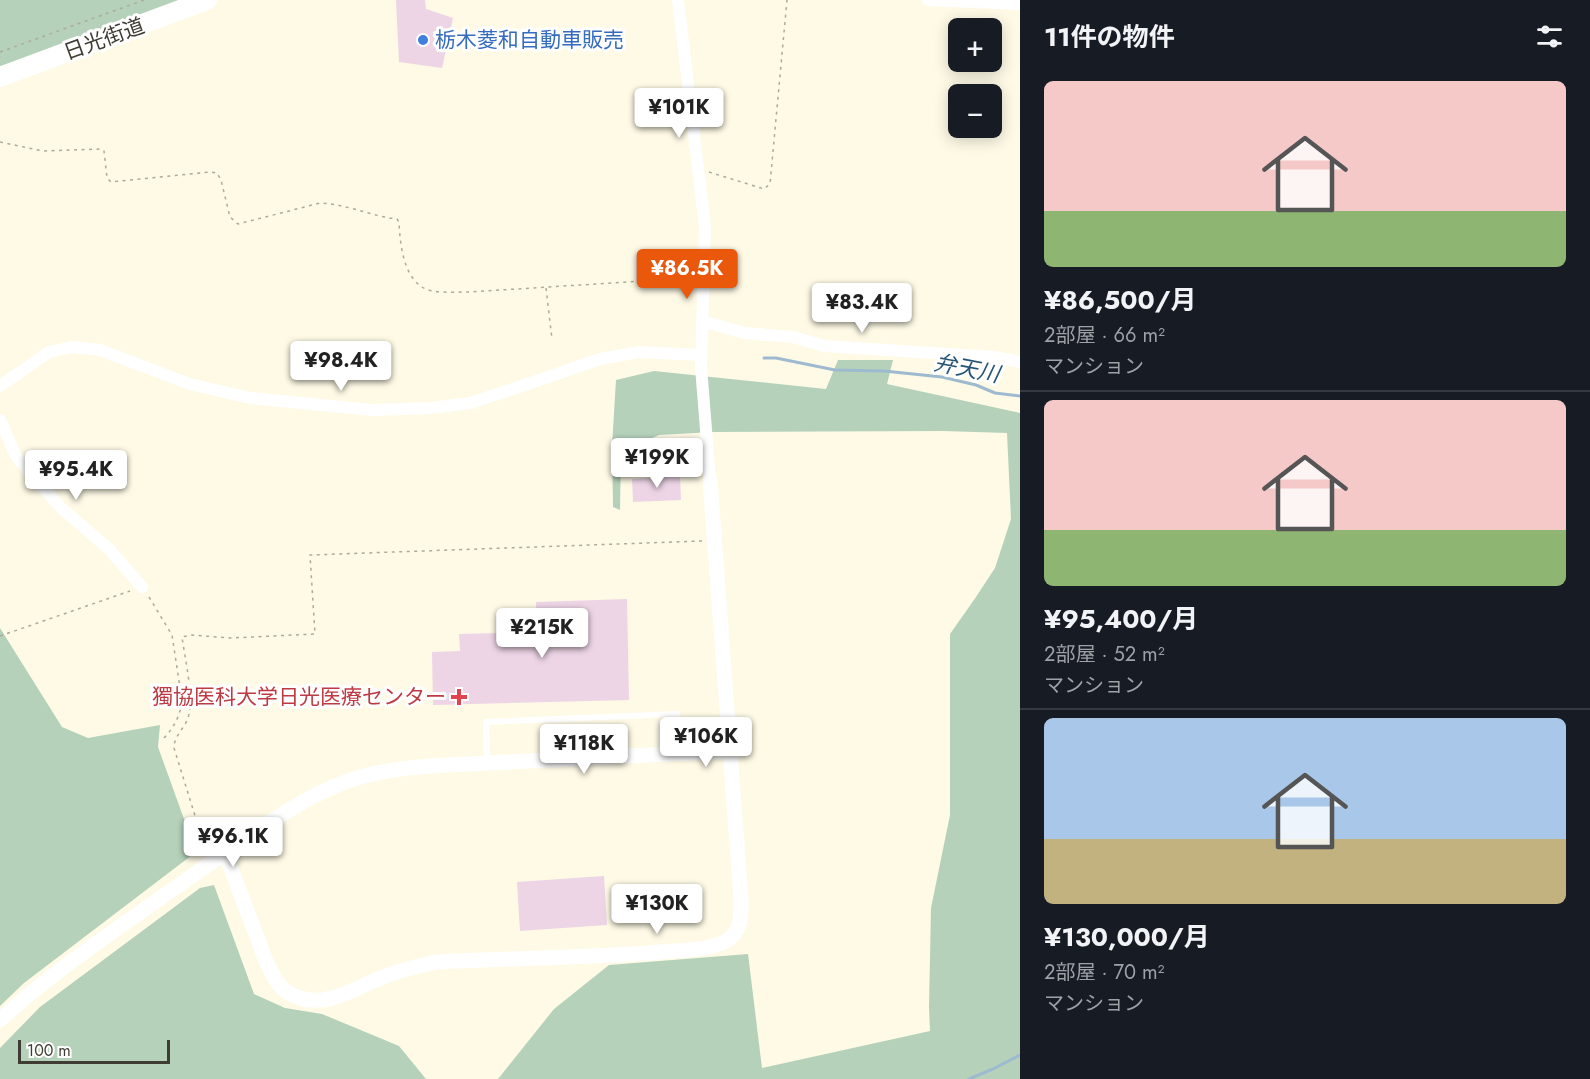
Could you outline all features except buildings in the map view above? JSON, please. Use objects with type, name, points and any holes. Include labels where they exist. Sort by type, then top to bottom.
[{"type":"highway","name":"日光街道","points":[[0,77],[207,0]]},
{"type":"street","points":[[225,853],[266,961],[274,976],[285,991],[305,999],[327,1000],[407,968],[436,962],[623,955],[703,948],[723,943],[738,929],[742,920],[701,367],[705,227],[678,0]]},
{"type":"street","points":[[928,0],[1020,4]]},
{"type":"street","points":[[704,324],[744,333],[794,337],[824,346],[995,357],[1020,362]]},
{"type":"street","points":[[0,386],[49,352],[72,347],[100,350],[190,384],[250,398],[372,410],[430,408],[470,403],[600,359],[639,352],[702,355]]},
{"type":"street","points":[[0,420],[16,456],[60,507],[110,550],[142,587]]},
{"type":"street","points":[[0,1020],[61,969],[225,853],[286,812],[338,784],[389,770],[730,751]]},
{"type":"lane","points":[[487,763],[486,722],[677,714],[680,753]]},
{"type":"path","points":[[0,52],[144,0]]},
{"type":"path","points":[[698,170],[764,189],[770,184],[787,0]]},
{"type":"path","points":[[0,142],[43,151],[101,149],[104,152],[107,178],[111,182],[216,173],[221,180],[230,218],[238,224],[320,203],[397,219],[402,252],[409,273],[422,287],[432,290],[468,292],[705,277]]},
{"type":"path","points":[[546,287],[552,339]]},
{"type":"path","points":[[206,851],[174,748],[177,735],[190,713],[190,693],[182,637],[191,635],[231,638],[315,634],[310,555],[715,540]]},
{"type":"path","points":[[0,636],[142,587],[172,636],[182,701],[181,711],[172,729],[162,740]]},
{"type":"green space","points":[[0,0],[186,0],[0,70]]},
{"type":"green space","points":[[838,360],[893,360],[887,384],[1020,413],[1020,1079],[498,1079],[554,1009],[609,965],[748,954],[762,1068],[930,1031],[931,908],[950,815],[950,634],[995,568],[1011,519],[1007,433],[713,432],[659,435],[621,452],[620,510],[613,507],[612,446],[616,380],[654,371],[826,389]]},
{"type":"green space","points":[[0,628],[62,727],[88,738],[160,725],[158,747],[196,852],[24,983],[0,1006]]},
{"type":"green space","points":[[214,885],[254,994],[285,1008],[322,1014],[399,1046],[426,1079],[0,1079],[0,1048],[40,1007],[200,888]]},
{"type":"waterway","name":"弁天川","points":[[764,358],[776,358],[835,370],[884,371],[942,377],[976,385],[995,393],[1020,396]]},
{"type":"waterway","points":[[969,1079],[1020,1055]]},
{"type":"place","name":"栃木菱和自動車販売","points":[[423,40]]},
{"type":"place","name":"獨協医科大学日光医療センター","points":[[459,697]]}]
